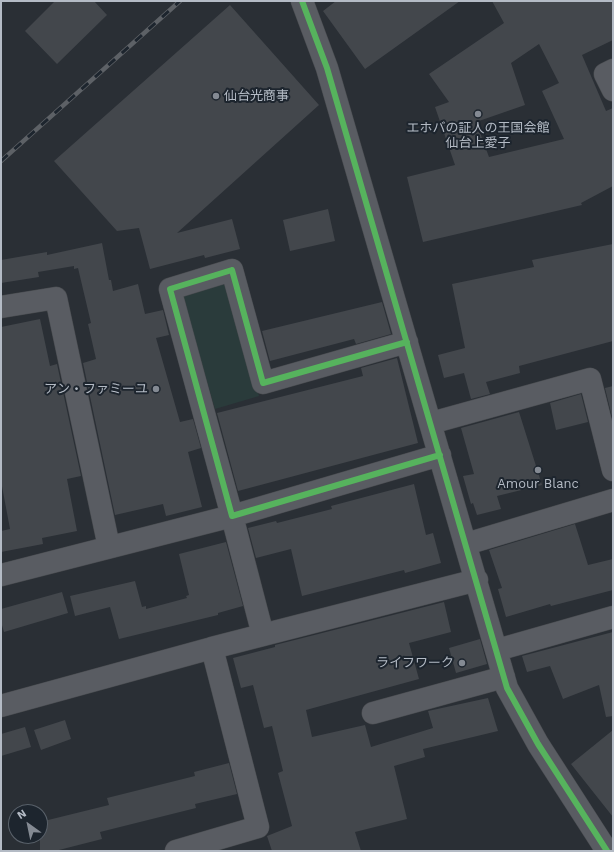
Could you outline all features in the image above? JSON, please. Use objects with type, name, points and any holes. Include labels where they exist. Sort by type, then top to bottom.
[{"type":"street","points":[[302,1],[327,68],[477,580],[507,688],[538,744],[607,851]]},
{"type":"street","points":[[613,70],[605,74],[613,90]]},
{"type":"street","points":[[263,634],[170,288],[232,270],[263,383],[407,342]]},
{"type":"street","points":[[1,307],[56,298],[109,547]]},
{"type":"street","points":[[431,423],[590,379],[613,470]]},
{"type":"street","points":[[1,575],[232,516],[440,455]]},
{"type":"street","points":[[466,544],[613,500]]},
{"type":"street","points":[[1,706],[263,634],[477,580]]},
{"type":"street","points":[[497,650],[613,617]]},
{"type":"street","points":[[176,851],[202,847],[258,827],[212,648]]},
{"type":"street","points":[[373,713],[504,677]]},
{"type":"shaded area","points":[[225,279],[259,396],[215,409],[181,292]]},
{"type":"building","points":[[55,1],[94,1],[107,15],[57,64],[25,31]]},
{"type":"building","points":[[336,1],[460,1],[365,69],[323,11]]},
{"type":"building","points":[[492,1],[613,1],[613,40],[582,55],[606,111],[613,108],[613,186],[581,203],[582,205],[423,242],[407,177],[455,165],[435,107],[449,102],[429,74],[504,23]],"holes":[[[539,44],[559,83],[542,91],[564,139],[489,157],[476,122],[525,105],[511,63]]]},
{"type":"building","points":[[230,5],[319,105],[177,233],[232,219],[240,249],[205,258],[204,255],[150,269],[139,228],[117,231],[54,161]]},
{"type":"building","points":[[328,209],[335,241],[290,251],[283,220]]},
{"type":"building","points":[[102,243],[109,280],[111,280],[113,291],[138,284],[145,314],[163,310],[169,335],[156,338],[180,422],[193,419],[201,448],[188,452],[202,507],[166,516],[163,504],[115,515],[83,363],[96,359],[88,324],[91,323],[78,268],[74,269],[74,266],[38,272],[39,277],[1,283],[1,260],[47,252],[47,255]]},
{"type":"building","points":[[613,244],[613,341],[519,366],[520,373],[486,382],[490,394],[471,399],[464,373],[444,378],[438,355],[465,348],[452,284],[534,267],[532,260]]},
{"type":"building","points":[[382,302],[391,334],[356,344],[354,339],[270,361],[262,331]]},
{"type":"building","points":[[40,319],[50,366],[57,364],[81,476],[67,479],[77,531],[42,538],[43,544],[1,552],[1,531],[10,529],[1,481],[1,327]]},
{"type":"building","points":[[397,358],[418,443],[238,491],[217,413],[363,376],[361,368]]},
{"type":"building","points":[[613,386],[613,417],[612,417],[605,388]]},
{"type":"building","points":[[581,394],[588,422],[556,430],[550,403]]},
{"type":"building","points":[[519,412],[542,485],[497,496],[501,509],[477,515],[473,503],[471,504],[463,476],[474,474],[461,428]]},
{"type":"building","points":[[414,484],[426,535],[433,533],[441,563],[405,573],[404,570],[302,596],[291,549],[256,558],[248,528],[276,521],[277,523],[332,509],[331,506]]},
{"type":"building","points":[[575,524],[588,565],[613,559],[613,590],[551,606],[550,604],[506,617],[498,589],[502,588],[489,550]]},
{"type":"building","points":[[226,542],[243,606],[218,613],[218,615],[119,639],[110,607],[75,616],[70,596],[135,581],[142,607],[146,606],[146,609],[187,598],[186,596],[189,595],[179,554]]},
{"type":"building","points":[[62,592],[68,613],[4,632],[1,622],[1,609]]},
{"type":"building","points":[[444,602],[451,632],[409,643],[419,679],[306,710],[312,737],[365,725],[371,747],[433,728],[428,711],[488,698],[498,731],[423,749],[425,757],[394,766],[407,819],[355,832],[361,851],[272,851],[267,836],[292,826],[278,773],[283,771],[272,726],[264,728],[253,685],[241,688],[233,658],[275,647],[275,645]]},
{"type":"building","points":[[613,632],[613,716],[606,717],[599,685],[563,699],[550,666],[527,672],[522,656]]},
{"type":"building","points":[[480,639],[487,664],[456,673],[449,648]]},
{"type":"building","points":[[65,720],[71,739],[41,750],[34,730]]},
{"type":"building","points":[[25,727],[31,747],[1,756],[1,734]]},
{"type":"building","points":[[613,730],[613,817],[571,764]]},
{"type":"building","points":[[229,763],[237,794],[195,804],[196,808],[100,832],[102,839],[55,851],[40,851],[40,844],[48,844],[48,820],[109,805],[107,798],[195,776],[194,772]]},
{"type":"railway","points":[[1,161],[180,1]]},
{"type":"cycle path","points":[[302,1],[327,68],[507,688],[538,744],[607,851]]},
{"type":"cycle path","points":[[407,342],[263,383],[232,270],[170,289],[232,516],[440,455]]},
{"type":"place","name":"仙台光商事","points":[[216,96]]},
{"type":"place","name":"エホバの証人の王国会館 仙台上愛子","points":[[478,114]]},
{"type":"place","name":"アン・ファミーユ","points":[[156,389]]},
{"type":"place","name":"Amour Blanc","points":[[538,470]]},
{"type":"place","name":"ライフワーク","points":[[462,663]]}]
